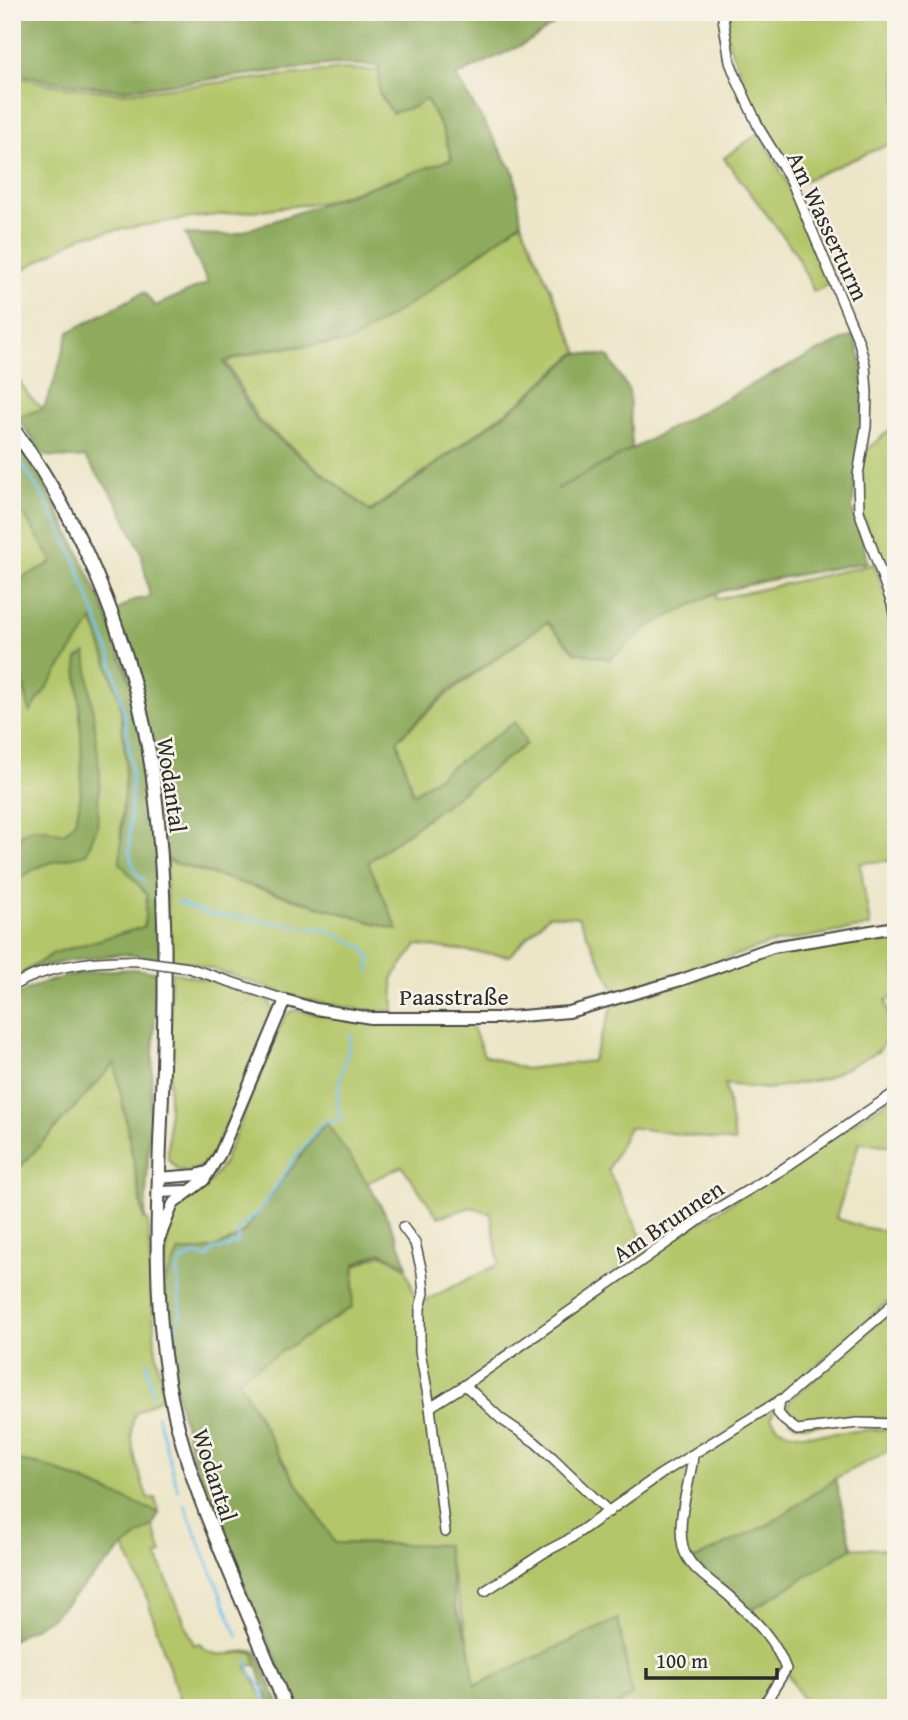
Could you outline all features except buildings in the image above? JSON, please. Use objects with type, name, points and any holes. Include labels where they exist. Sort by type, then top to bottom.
[{"type":"main road","name":"Wodantal","points":[[12,427],[39,463],[61,501],[109,603],[142,722],[154,783],[163,871],[163,1054],[158,1192],[164,1355],[181,1444],[210,1529],[286,1708]]},
{"type":"street","name":"Am Wasserturm","points":[[722,12],[730,62],[737,80],[760,130],[790,180],[859,342],[865,365],[867,392],[866,427],[858,475],[859,511],[892,604],[896,625]]},
{"type":"street","name":"Paasstraße","points":[[12,986],[49,972],[81,965],[140,961],[189,968],[285,1000],[327,1011],[371,1018],[512,1017],[569,1012],[681,980],[773,947],[896,927]]},
{"type":"street","name":"Wodantal","points":[[159,1243],[170,1210],[186,1191],[204,1180],[220,1154],[285,1000]]},
{"type":"street","name":"Am Brunnen","points":[[430,1406],[708,1214],[791,1164],[896,1092]]},
{"type":"street","points":[[158,1178],[207,1172]]},
{"type":"street","points":[[158,1192],[186,1191]]},
{"type":"street","points":[[403,1227],[415,1243],[422,1272],[424,1293],[420,1308],[420,1351],[430,1406],[445,1532]]},
{"type":"street","points":[[485,1591],[568,1540],[645,1484],[780,1400],[886,1311],[896,1299]]},
{"type":"street","points":[[465,1384],[501,1419],[544,1450],[609,1511]]},
{"type":"street","points":[[780,1400],[778,1413],[797,1430],[858,1423],[896,1424]]},
{"type":"street","points":[[692,1456],[681,1533],[683,1549],[690,1562],[757,1622],[780,1653],[786,1669],[762,1708]]},
{"type":"green space","points":[[24,12],[133,12],[136,20],[170,12],[572,12],[528,42],[456,76],[515,174],[521,222],[424,295],[350,342],[266,349],[224,362],[257,422],[371,512],[523,401],[577,353],[608,356],[629,391],[632,449],[557,489],[594,470],[741,390],[854,335],[862,363],[864,391],[863,425],[852,509],[867,562],[715,593],[649,626],[610,659],[575,652],[547,622],[448,691],[397,740],[413,794],[515,722],[526,744],[368,862],[398,930],[167,860],[115,612],[134,600],[150,597],[141,552],[118,503],[85,457],[44,456],[17,417],[43,409],[69,332],[144,292],[155,306],[208,283],[185,234],[233,235],[452,159],[443,131],[426,99],[414,107],[392,113],[379,93],[379,66],[335,64],[122,90],[62,83],[12,73],[12,25]]},
{"type":"green space","points":[[724,12],[896,12],[896,141],[796,184],[758,120],[729,44]]},
{"type":"green space","points":[[343,69],[380,71],[426,98],[443,131],[452,160],[319,203],[175,220],[83,236],[12,276],[12,76],[61,86],[122,93]]},
{"type":"green space","points":[[759,133],[786,180],[831,283],[814,292],[795,252],[724,158]]},
{"type":"green space","points":[[521,222],[578,351],[521,401],[370,511],[258,420],[226,361],[267,350],[351,342],[424,294]]},
{"type":"green space","points":[[12,371],[30,397],[43,409],[17,417],[12,411]]},
{"type":"green space","points":[[896,425],[896,613],[861,511],[860,477],[864,452]]},
{"type":"green space","points":[[12,436],[46,487],[78,551],[103,605],[132,689],[142,736],[159,868],[160,958],[122,954],[63,962],[23,973],[54,953],[144,927],[147,895],[120,863],[126,763],[120,701],[93,620],[30,712],[12,637],[12,583],[53,562],[12,495]]},
{"type":"green space","points":[[12,495],[54,563],[12,584]]},
{"type":"green space","points":[[874,564],[888,602],[896,638],[896,860],[860,863],[870,926],[769,944],[617,995],[578,917],[549,915],[509,956],[417,945],[393,977],[394,1011],[351,1008],[308,1000],[210,968],[166,958],[167,861],[397,930],[367,863],[526,744],[515,722],[413,795],[397,740],[450,692],[547,622],[575,652],[609,659],[649,625],[715,592],[717,599]]},
{"type":"green space","points":[[93,620],[120,700],[126,763],[120,837],[132,877],[147,895],[144,927],[54,953],[12,980],[12,637],[30,710]]},
{"type":"green space","points":[[86,653],[100,774],[97,827],[86,854],[38,867],[12,886],[14,850],[21,835],[36,828],[64,833],[75,821],[82,766],[77,659]]},
{"type":"green space","points":[[896,932],[896,998],[886,1000],[891,1031],[879,1051],[824,1079],[766,1089],[725,1084],[735,1142],[629,1127],[608,1170],[649,1252],[711,1216],[896,1095],[896,1146],[859,1143],[836,1218],[862,1227],[896,1233],[894,1296],[817,1366],[779,1396],[771,1418],[777,1426],[793,1433],[896,1430],[896,1447],[834,1479],[852,1548],[885,1549],[896,1573],[896,1708],[808,1708],[784,1668],[757,1708],[615,1708],[632,1695],[618,1620],[474,1686],[470,1648],[445,1545],[335,1543],[278,1453],[237,1379],[352,1307],[355,1266],[382,1254],[405,1267],[418,1304],[499,1264],[491,1214],[472,1207],[438,1217],[402,1166],[367,1183],[326,1123],[243,1233],[212,1248],[179,1251],[164,1284],[168,1231],[175,1212],[182,1203],[208,1183],[223,1164],[285,1016],[294,1010],[330,1016],[470,1021],[484,1055],[525,1069],[592,1061],[613,1005],[697,979],[776,949]]},
{"type":"green space","points":[[134,969],[157,972],[145,1221],[115,1063],[12,1176],[12,998],[55,979]]},
{"type":"green space","points":[[171,972],[218,982],[267,1000],[271,1004],[273,1015],[215,1149],[206,1163],[191,1171],[178,1170],[168,1159]]},
{"type":"green space","points":[[115,1062],[144,1220],[148,1220],[155,1345],[163,1394],[136,1413],[132,1444],[148,1499],[155,1498],[159,1513],[46,1466],[12,1460],[12,1176]]},
{"type":"green space","points":[[326,1122],[383,1209],[407,1266],[381,1252],[355,1264],[352,1307],[238,1379],[278,1453],[335,1543],[446,1545],[456,1607],[469,1644],[475,1686],[618,1619],[632,1695],[614,1708],[293,1708],[276,1659],[216,1526],[189,1445],[177,1395],[164,1284],[179,1251],[212,1248],[242,1234]]},
{"type":"green space","points":[[896,1307],[896,1419],[857,1419],[810,1425],[791,1421],[787,1413],[789,1401]]},
{"type":"green space","points":[[12,1460],[46,1466],[159,1513],[153,1525],[124,1547],[51,1618],[12,1640]]},
{"type":"green space","points":[[835,1479],[852,1548],[750,1611],[691,1561],[771,1523]]},
{"type":"green space","points":[[153,1525],[162,1553],[157,1556],[194,1645],[199,1643],[204,1649],[216,1654],[253,1651],[261,1664],[247,1666],[268,1708],[182,1708],[147,1598],[124,1547]]},
{"type":"green space","points":[[250,1651],[257,1652],[280,1708],[270,1708],[253,1652],[231,1653]]},
{"type":"waterway","points":[[12,390],[14,407]]},
{"type":"waterway","points":[[12,448],[45,500],[73,555],[111,657],[125,717],[132,774],[129,850],[134,870],[145,882]]},
{"type":"waterway","points":[[177,902],[207,914],[329,931],[364,948],[370,958],[369,972]]},
{"type":"waterway","points":[[173,1332],[181,1318],[177,1271],[183,1259],[196,1255],[208,1258],[213,1249],[228,1248],[231,1244],[236,1244],[239,1228],[259,1212],[317,1128],[326,1122],[341,1120],[339,1086],[351,1035]]},
{"type":"waterway","points":[[150,1362],[147,1366],[153,1395]]},
{"type":"waterway","points":[[157,1415],[178,1491]]},
{"type":"waterway","points":[[184,1504],[238,1637]]},
{"type":"waterway","points":[[247,1660],[252,1676],[265,1690],[261,1693],[268,1708]]}]
